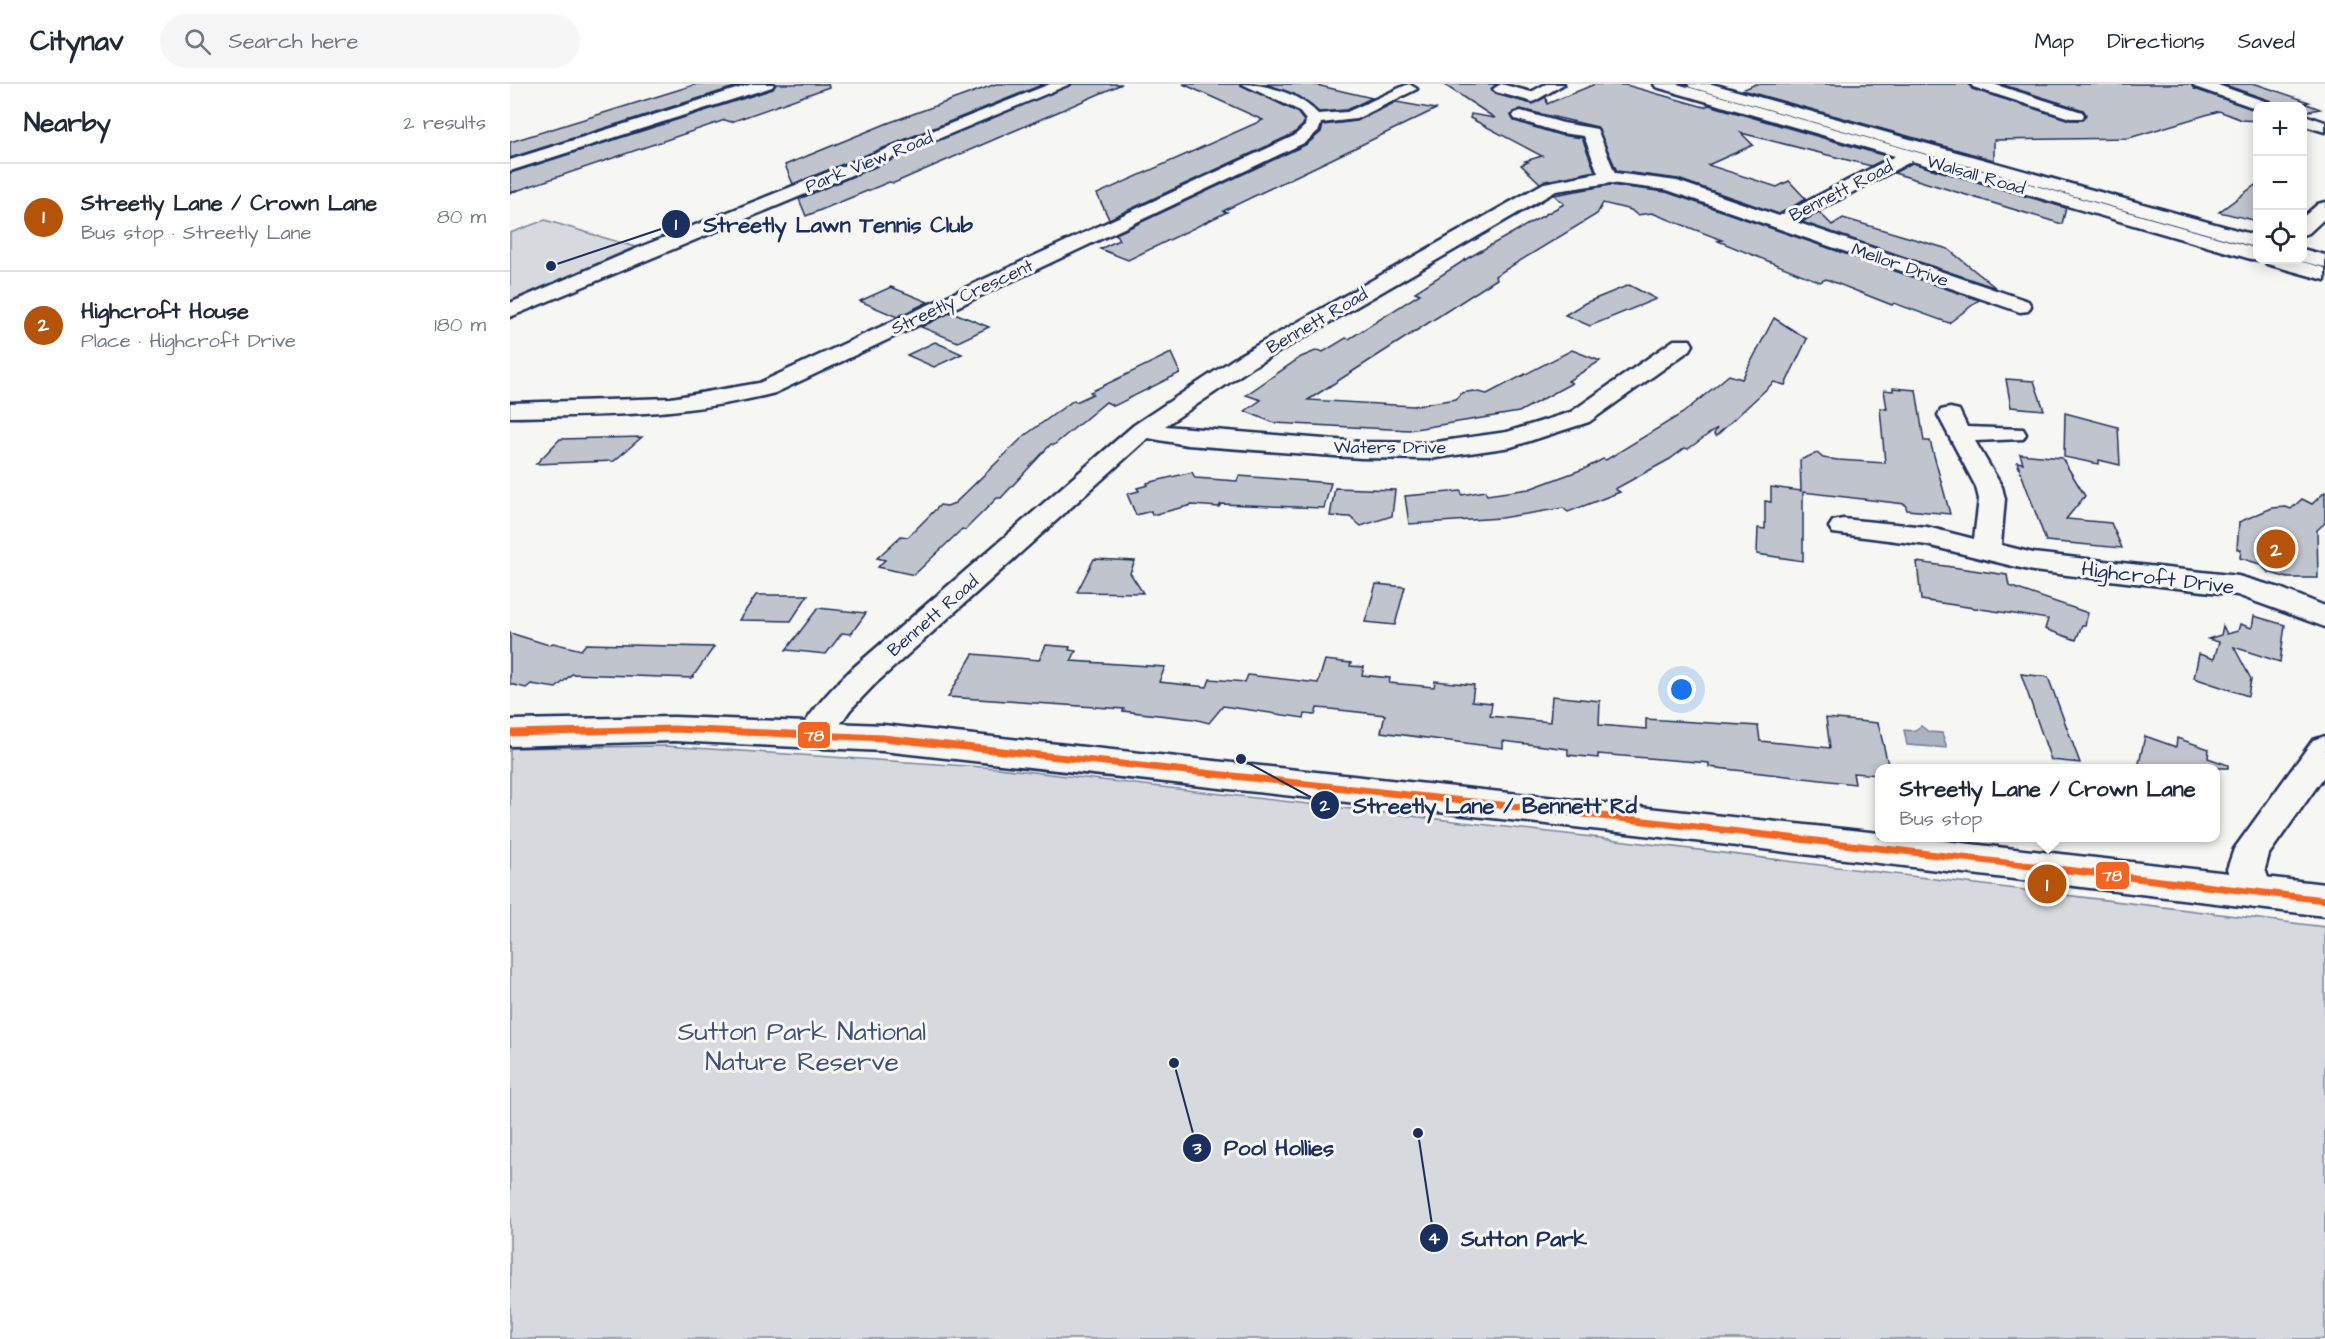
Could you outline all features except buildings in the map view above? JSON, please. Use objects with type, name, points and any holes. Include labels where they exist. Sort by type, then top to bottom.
[{"type":"street","points":[[510,166],[767,84]]},
{"type":"street","name":"Park View Road","points":[[510,311],[652,249],[1063,84]]},
{"type":"street","points":[[1249,84],[1303,107],[1314,119],[1350,116],[1409,89]]},
{"type":"street","points":[[1501,89],[1533,97],[1557,84]]},
{"type":"street","name":"Walsall Road","points":[[1661,84],[2253,254]]},
{"type":"street","name":"Walsall Road","points":[[1695,84],[2253,241]]},
{"type":"street","points":[[1978,84],[2076,115]]},
{"type":"street","points":[[2200,84],[2253,102]]},
{"type":"street","points":[[1521,116],[1555,126],[1610,133]]},
{"type":"street","name":"Streetly Crescent","points":[[510,410],[658,407],[719,400],[766,388],[1300,139],[1313,127],[1314,119]]},
{"type":"street","points":[[2307,122],[2325,127]]},
{"type":"street","points":[[1532,135],[1555,126]]},
{"type":"street","points":[[1591,132],[1608,177]]},
{"type":"street","name":"Bennett Road","points":[[816,733],[838,702],[864,676],[1143,430],[1246,362],[1550,187],[1577,179],[1608,177],[1642,179],[1671,185],[1780,223],[1909,156]]},
{"type":"street","points":[[2307,224],[2325,208]]},
{"type":"street","name":"Mellor Drive","points":[[1780,223],[2020,306]]},
{"type":"street","points":[[2307,256],[2325,261]]},
{"type":"street","points":[[2289,264],[2325,274]]},
{"type":"street","name":"Waters Drive","points":[[1143,430],[1187,436],[1361,450],[1429,451],[1511,439],[1580,417],[1680,344]]},
{"type":"street","points":[[1987,549],[1992,499],[1989,487],[1954,424],[2014,434]]},
{"type":"street","name":"Highcroft Drive","points":[[1843,527],[1879,541],[1927,536],[2033,562],[2238,586],[2270,595],[2325,617]]},
{"type":"street","points":[[510,732],[674,729],[816,733],[1022,752],[2325,900]]},
{"type":"street","points":[[2254,892],[2246,869],[2252,849],[2325,749]]},
{"type":"green space","points":[[545,220],[635,247],[510,301],[510,233]]},
{"type":"green space","name":"Sutton Park National Nature Reserve","points":[[665,746],[998,768],[1609,839],[2325,927],[2325,1339],[510,1339],[510,748]]},
{"type":"shaded area","points":[[1921,726],[1929,732],[1942,733],[1947,748],[1907,745],[1904,730],[1914,731]]},
{"type":"transit line","name":"78","points":[[510,733],[674,729],[883,738],[1610,817],[2325,900]]},
{"type":"place","name":"Streetly Lawn Tennis Club","points":[[551,266]]},
{"type":"place","name":"Highcroft House","points":[[2276,549]]},
{"type":"place","name":"Streetly Lane / Bennett Rd","points":[[1241,759]]},
{"type":"place","name":"Streetly Lane / Crown Lane","points":[[2047,884]]},
{"type":"place","name":"Pool Hollies","points":[[1174,1063]]},
{"type":"place","name":"Sutton Park","points":[[1418,1133]]}]
